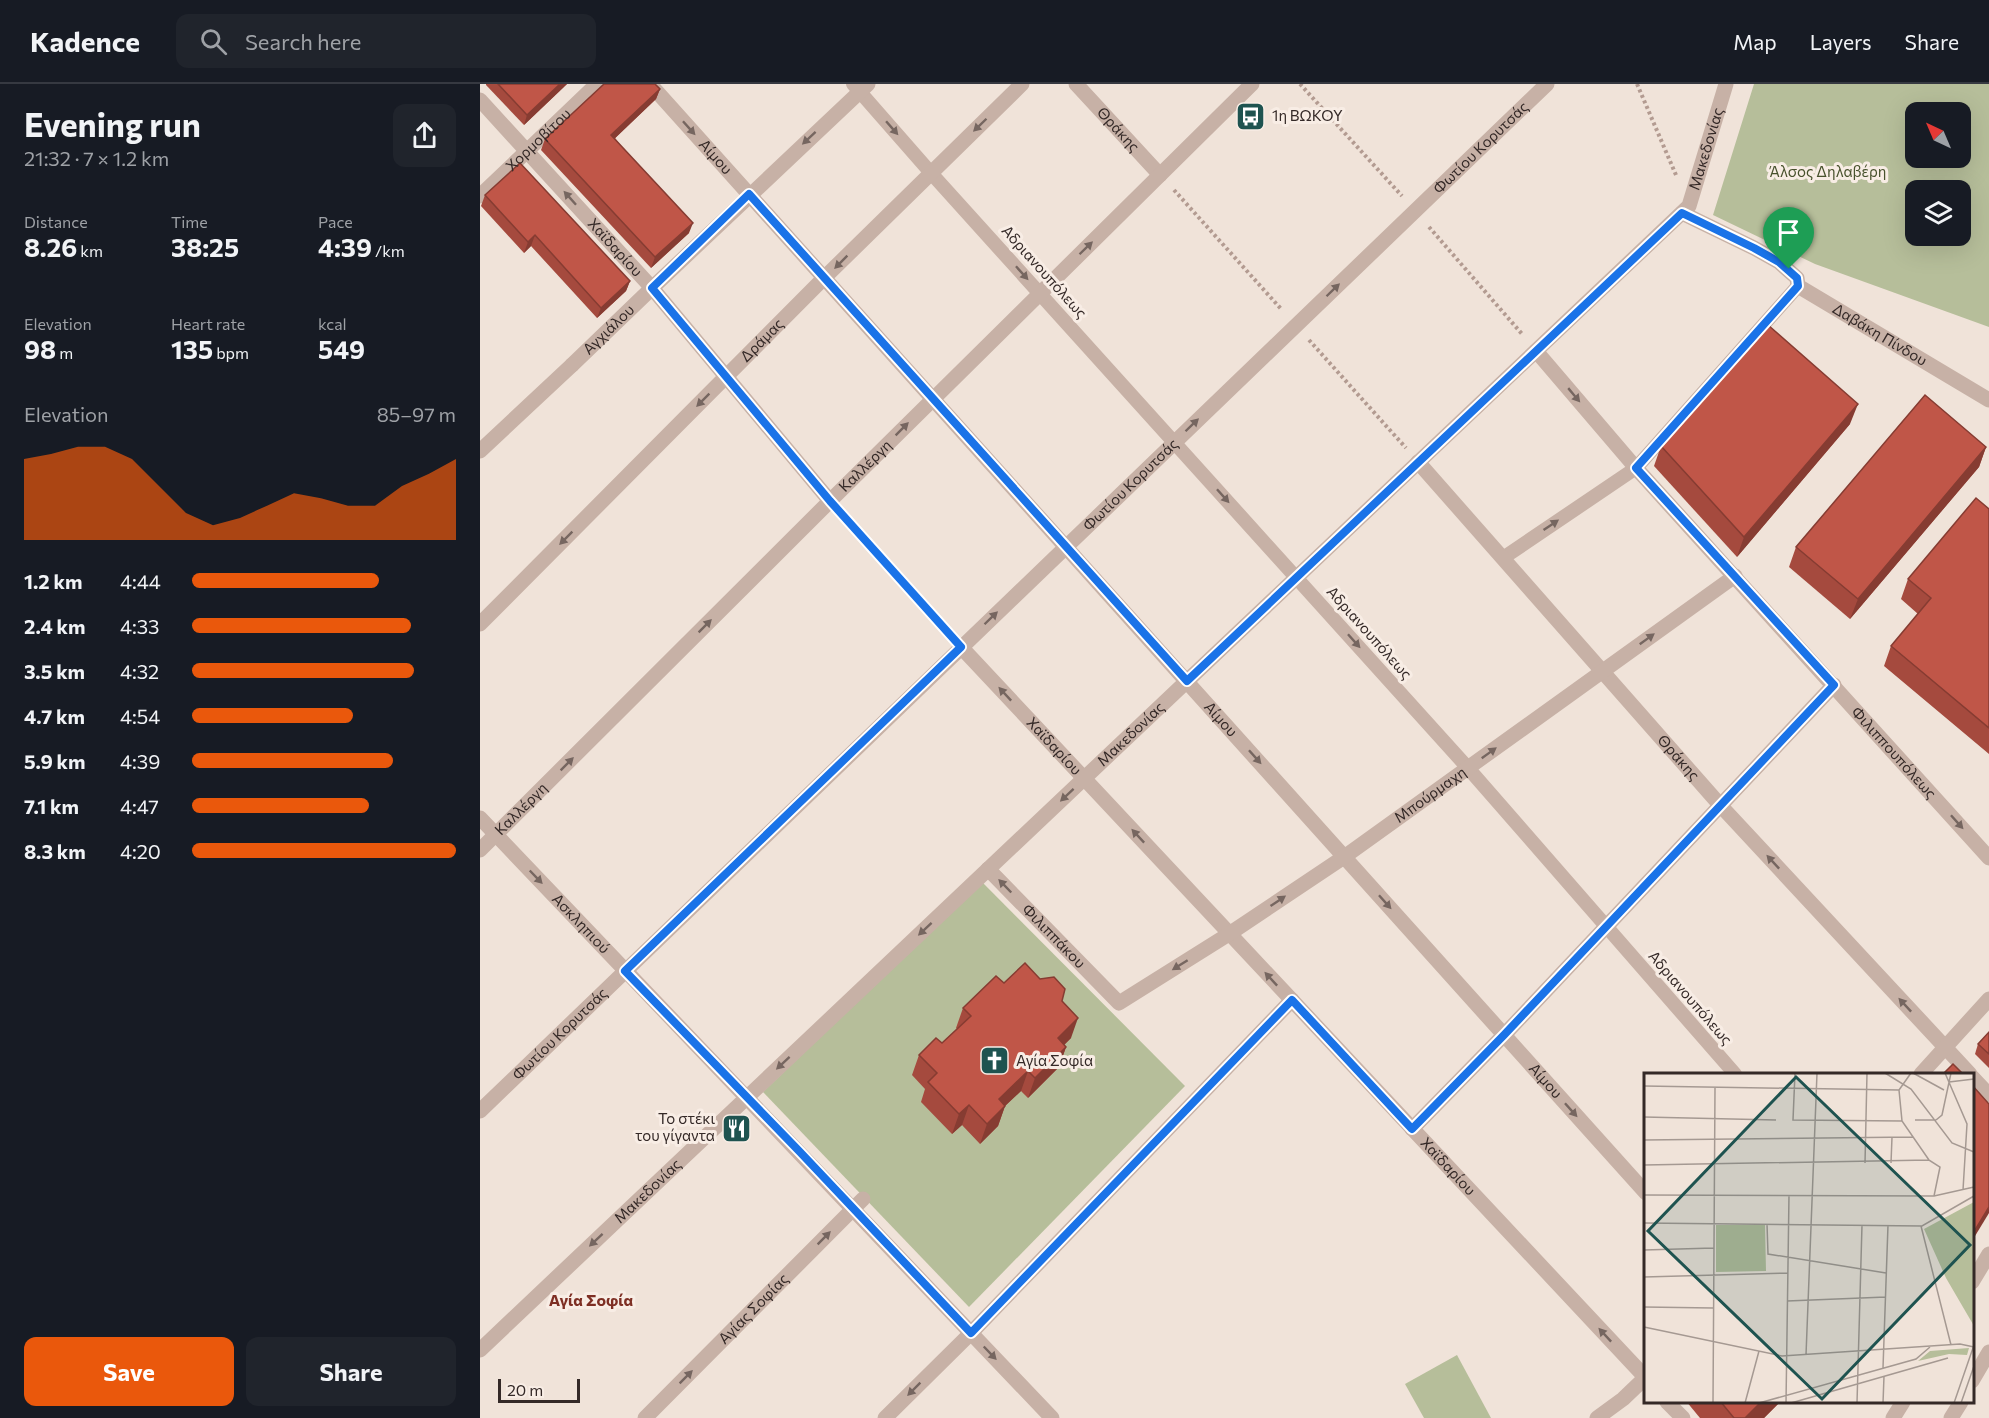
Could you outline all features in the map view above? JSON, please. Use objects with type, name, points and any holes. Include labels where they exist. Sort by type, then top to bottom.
[{"type":"street","name":"Χορμοβίτου","points":[[480,196],[597,84]]},
{"type":"street","name":"Αίμου","points":[[650,84],[1644,1191]]},
{"type":"street","name":"Δράμας","points":[[480,624],[824,278],[1022,84]]},
{"type":"street","name":"Θράκης","points":[[1076,84],[1160,175]]},
{"type":"street","name":"Καλλέργη","points":[[480,850],[1252,84]]},
{"type":"street","name":"Φωτίου Κορυτσάς","points":[[480,1111],[1547,84]]},
{"type":"street","name":"Μακεδονίας","points":[[480,1350],[1685,209],[1726,84]]},
{"type":"street","name":"Αγχιάλου","points":[[480,451],[573,365],[860,86]]},
{"type":"street","name":"Χαϊδαρίου","points":[[480,100],[652,288],[830,501]]},
{"type":"street","name":"Δαβάκη Πίνδου","points":[[1685,209],[1779,262],[1797,278],[1798,286],[1989,400]]},
{"type":"street","name":"Φιλιππουπόλεως","points":[[1536,351],[1636,468],[1989,858]]},
{"type":"street","name":"Θράκης","points":[[1418,462],[1720,805],[1968,1073]]},
{"type":"street","name":"Μπούρμαχη","points":[[1119,1004],[1344,857],[1735,576]]},
{"type":"street","name":"Χαϊδαρίου","points":[[961,647],[1644,1377]]},
{"type":"street","points":[[1412,1129],[1504,1035],[1834,685]]},
{"type":"street","name":"Ασκληπιού","points":[[480,818],[747,1097],[858,1203],[971,1333],[1052,1418]]},
{"type":"street","name":"Φιλιππάκου","points":[[988,869],[1119,1004]]},
{"type":"street","points":[[1922,1073],[1989,999]]},
{"type":"street","points":[[885,1418],[971,1333],[1292,1000]]},
{"type":"street","name":"Θράκης","points":[[1974,1079],[1989,1095]]},
{"type":"street","name":"Αγίας Σοφίας","points":[[645,1418],[858,1203]]},
{"type":"street","points":[[1974,1279],[1989,1254]]},
{"type":"street","points":[[1974,1378],[1989,1352]]},
{"type":"street","points":[[1598,1418],[1644,1379]]},
{"type":"street","points":[[1669,1403],[1683,1418]]},
{"type":"street","points":[[1893,1418],[1902,1403]]},
{"type":"street","points":[[1951,1418],[1960,1403]]},
{"type":"lane","name":"Αδριανουπόλεως","points":[[860,86],[931,173],[1468,768],[1734,1073]]},
{"type":"lane","points":[[1503,558],[1636,468],[1798,286]]},
{"type":"path","points":[[1637,84],[1685,209]]},
{"type":"path","points":[[830,501],[961,647]]},
{"type":"green space","name":"Άλσος Δηλαβέρη","points":[[1754,84],[1989,84],[1989,327],[1815,264],[1713,215]]},
{"type":"green space","points":[[982,882],[1185,1086],[969,1307],[763,1092]]},
{"type":"green space","points":[[1457,1355],[1491,1418],[1424,1418],[1405,1384]]},
{"type":"building","points":[[498,84],[560,84],[527,115]]},
{"type":"building","points":[[604,84],[655,84],[660,89],[611,135],[693,223],[655,257],[545,139]]},
{"type":"building","points":[[520,163],[630,281],[601,308],[535,235],[528,242],[485,195]]},
{"type":"building","points":[[1768,325],[1858,404],[1744,537],[1661,446]]},
{"type":"building","points":[[1925,395],[1986,447],[1858,599],[1796,547]]},
{"type":"building","points":[[1976,498],[1989,509],[1989,728],[1891,646],[1931,598],[1908,579]]},
{"type":"building","name":"Αγία Σοφία","points":[[1025,963],[1040,979],[1054,977],[1065,989],[1062,1001],[1078,1018],[1058,1038],[1066,1047],[1035,1078],[1028,1071],[999,1099],[1005,1106],[987,1124],[969,1105],[959,1114],[928,1082],[937,1073],[919,1055],[936,1038],[942,1043],[971,1016],[963,1008],[996,976],[1004,983]]},
{"type":"building","points":[[1989,1032],[1989,1054],[1978,1044]]},
{"type":"building","points":[[1953,1064],[1962,1073],[1944,1073]]},
{"type":"building","points":[[1974,1087],[1989,1104],[1989,1207],[1974,1232]]},
{"type":"building","points":[[1722,1403],[1760,1403],[1745,1418],[1734,1418]]},
{"type":"place","name":"1η ΒΩΚΟΥ","points":[[1251,116]]},
{"type":"place","name":"Αγία Σοφία","points":[[995,1061]]},
{"type":"place","name":"Το στέκι του γίγαντα","points":[[736,1128]]},
{"type":"district","name":"Αγία Σοφία","points":[[591,1300]]},
{"type":"route","points":[[749,194],[1187,681],[1682,213],[1754,248],[1789,269],[1799,281],[1798,286],[1636,468],[1834,685],[1504,1035],[1412,1129],[1292,1000],[971,1333],[625,971],[961,647],[830,501],[652,288],[749,194]]}]
